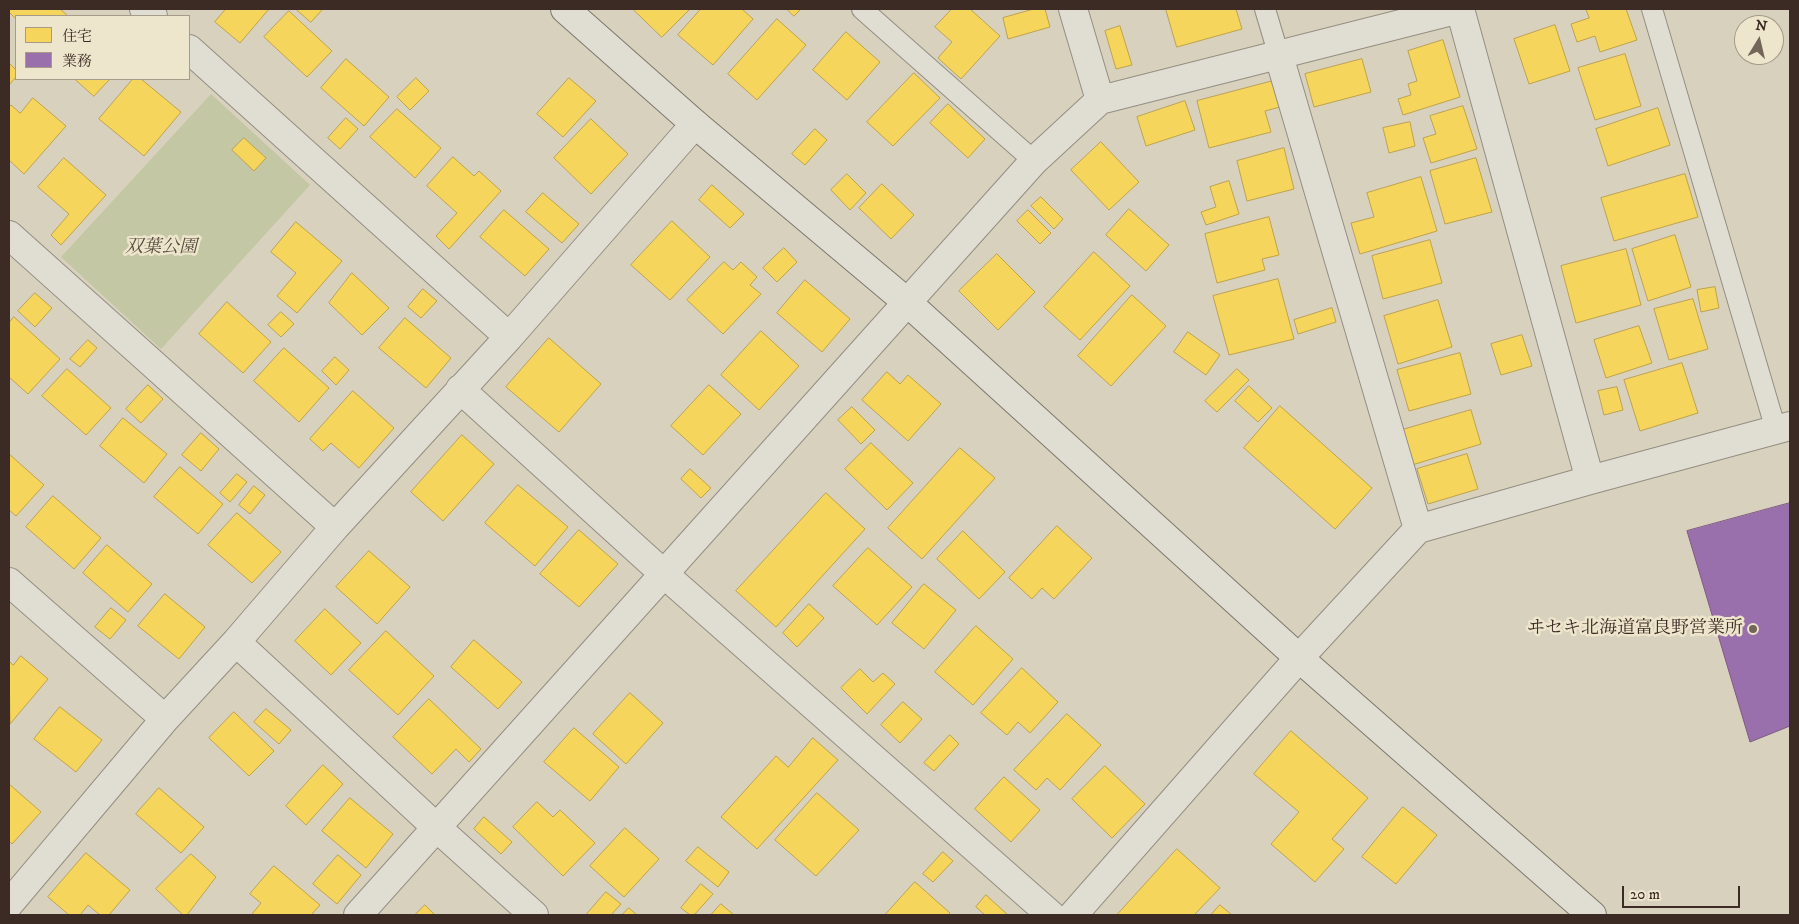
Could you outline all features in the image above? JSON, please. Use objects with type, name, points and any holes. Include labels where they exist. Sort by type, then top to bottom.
[{"type":"street","points":[[565,9],[695,124],[908,302],[1299,658],[1592,915]]},
{"type":"street","points":[[1073,9],[1100,100]]},
{"type":"street","points":[[358,915],[1034,161],[1100,100],[1460,9],[1590,480]]},
{"type":"street","points":[[190,50],[509,337]]},
{"type":"street","points":[[1279,56],[1418,529]]},
{"type":"street","points":[[9,904],[165,719],[236,642],[335,527],[509,337],[695,124]]},
{"type":"street","points":[[9,235],[335,527]]},
{"type":"street","points":[[460,389],[664,574],[1051,915]]},
{"type":"street","points":[[1073,915],[1299,658],[1418,529],[1783,428]]},
{"type":"street","points":[[9,582],[165,719]]},
{"type":"street","points":[[236,642],[534,915]]},
{"type":"lane","points":[[862,9],[1034,161]]},
{"type":"lane","points":[[1265,9],[1279,56]]},
{"type":"lane","points":[[1652,9],[1783,428]]},
{"type":"green space","name":"双葉公園","points":[[211,94],[310,185],[161,349],[61,257]]},
{"type":"building: 住宅","points":[[9,9],[60,9],[67,15],[15,15],[15,18],[9,12]]},
{"type":"building: 住宅","points":[[226,9],[269,9],[240,43],[215,22]]},
{"type":"building: 住宅","points":[[296,9],[323,9],[311,22]]},
{"type":"building: 住宅","points":[[633,9],[690,9],[662,37]]},
{"type":"building: 住宅","points":[[701,9],[742,9],[753,19],[713,65],[678,35]]},
{"type":"building: 住宅","points":[[787,9],[801,9],[794,16]]},
{"type":"building: 住宅","points":[[952,9],[970,9],[1000,36],[961,79],[938,58],[952,42],[935,27]]},
{"type":"building: 住宅","points":[[1034,9],[1045,9],[1050,27],[1008,39],[1003,18]]},
{"type":"building: 住宅","points":[[1166,9],[1236,9],[1242,29],[1177,47]]},
{"type":"building: 住宅","points":[[1586,9],[1626,9],[1637,40],[1600,52],[1595,36],[1577,42],[1571,24],[1589,18]]},
{"type":"building: 住宅","points":[[289,11],[332,51],[307,77],[264,37]]},
{"type":"building: 住宅","points":[[777,19],[806,45],[757,100],[728,74]]},
{"type":"building: 住宅","points":[[1555,25],[1570,71],[1529,84],[1514,39]]},
{"type":"building: 住宅","points":[[1120,26],[1132,65],[1116,69],[1105,31]]},
{"type":"building: 住宅","points":[[846,32],[880,62],[847,100],[813,70]]},
{"type":"building: 住宅","points":[[1443,40],[1460,97],[1403,115],[1398,99],[1411,95],[1408,84],[1417,81],[1408,51]]},
{"type":"building: 住宅","points":[[1625,54],[1641,106],[1595,120],[1578,68]]},
{"type":"building: 住宅","points":[[346,59],[389,97],[364,126],[321,88]]},
{"type":"building: 住宅","points":[[1362,59],[1371,92],[1314,107],[1305,74]]},
{"type":"building: 住宅","points":[[9,63],[15,69],[15,78],[9,85]]},
{"type":"building: 住宅","points":[[914,73],[940,98],[893,146],[867,122]]},
{"type":"building: 住宅","points":[[416,78],[429,91],[410,110],[397,97]]},
{"type":"building: 住宅","points":[[569,78],[596,101],[563,137],[537,114]]},
{"type":"building: 住宅","points":[[76,80],[109,80],[94,96]]},
{"type":"building: 住宅","points":[[132,80],[142,80],[181,112],[144,156],[99,119]]},
{"type":"building: 住宅","points":[[1273,81],[1280,107],[1265,111],[1271,132],[1209,148],[1197,101]]},
{"type":"building: 住宅","points":[[33,98],[66,126],[24,174],[9,160],[9,107],[11,105],[20,113]]},
{"type":"building: 住宅","points":[[1185,101],[1195,130],[1146,146],[1137,117]]},
{"type":"building: 住宅","points":[[948,104],[985,139],[968,158],[930,123]]},
{"type":"building: 住宅","points":[[1463,106],[1477,149],[1431,163],[1423,138],[1436,134],[1430,116]]},
{"type":"building: 住宅","points":[[1658,108],[1670,145],[1608,166],[1596,129]]},
{"type":"building: 住宅","points":[[397,109],[441,148],[415,178],[370,137]]},
{"type":"building: 住宅","points":[[346,118],[358,129],[340,149],[328,138]]},
{"type":"building: 住宅","points":[[591,119],[628,154],[591,194],[554,158]]},
{"type":"building: 住宅","points":[[1410,122],[1415,146],[1389,153],[1383,128]]},
{"type":"building: 住宅","points":[[815,129],[827,140],[805,165],[792,154]]},
{"type":"building: 住宅","points":[[244,138],[266,158],[254,171],[232,150]]},
{"type":"building: 住宅","points":[[1101,142],[1139,182],[1109,210],[1071,170]]},
{"type":"building: 住宅","points":[[1284,148],[1294,189],[1247,201],[1237,161]]},
{"type":"building: 住宅","points":[[453,157],[474,176],[479,171],[501,191],[449,249],[436,236],[457,213],[427,186]]},
{"type":"building: 住宅","points":[[64,158],[106,195],[61,245],[51,235],[69,214],[38,187]]},
{"type":"building: 住宅","points":[[1476,158],[1492,212],[1445,224],[1430,171]]},
{"type":"building: 住宅","points":[[847,174],[866,193],[850,210],[831,190]]},
{"type":"building: 住宅","points":[[1685,174],[1698,217],[1614,241],[1601,198]]},
{"type":"building: 住宅","points":[[1421,177],[1437,231],[1360,254],[1351,223],[1374,217],[1367,193]]},
{"type":"building: 住宅","points":[[1229,181],[1239,214],[1206,225],[1201,212],[1216,207],[1210,187]]},
{"type":"building: 住宅","points":[[882,184],[914,215],[891,239],[859,208]]},
{"type":"building: 住宅","points":[[712,185],[744,214],[730,228],[699,200]]},
{"type":"building: 住宅","points":[[543,193],[579,224],[562,243],[526,212]]},
{"type":"building: 住宅","points":[[1041,197],[1063,219],[1054,229],[1031,206]]},
{"type":"building: 住宅","points":[[1129,209],[1169,245],[1146,271],[1106,235]]},
{"type":"building: 住宅","points":[[504,210],[549,249],[525,276],[480,237]]},
{"type":"building: 住宅","points":[[1028,210],[1051,233],[1040,244],[1017,221]]},
{"type":"building: 住宅","points":[[1269,217],[1279,255],[1262,259],[1265,270],[1217,283],[1205,234]]},
{"type":"building: 住宅","points":[[672,221],[710,257],[670,300],[631,265]]},
{"type":"building: 住宅","points":[[296,222],[342,261],[297,313],[277,296],[296,273],[271,252]]},
{"type":"building: 住宅","points":[[1675,235],[1691,287],[1648,301],[1632,249]]},
{"type":"building: 住宅","points":[[1430,240],[1442,283],[1383,299],[1372,256]]},
{"type":"building: 住宅","points":[[784,248],[797,262],[777,282],[763,268]]},
{"type":"building: 住宅","points":[[1626,249],[1641,305],[1576,323],[1561,266]]},
{"type":"building: 住宅","points":[[1094,252],[1130,286],[1080,340],[1044,307]]},
{"type":"building: 住宅","points":[[997,254],[1035,292],[998,330],[959,291]]},
{"type":"building: 住宅","points":[[724,262],[733,270],[741,262],[757,277],[750,285],[761,294],[723,334],[687,300]]},
{"type":"building: 住宅","points":[[352,273],[389,308],[362,335],[329,303]]},
{"type":"building: 住宅","points":[[1278,279],[1294,339],[1229,355],[1213,296]]},
{"type":"building: 住宅","points":[[805,280],[850,319],[822,352],[777,313]]},
{"type":"building: 住宅","points":[[1715,287],[1719,308],[1701,312],[1697,290]]},
{"type":"building: 住宅","points":[[423,289],[437,301],[421,318],[408,307]]},
{"type":"building: 住宅","points":[[35,293],[52,308],[35,327],[18,311]]},
{"type":"building: 住宅","points":[[1132,295],[1166,326],[1111,386],[1078,356]]},
{"type":"building: 住宅","points":[[1693,299],[1708,349],[1669,360],[1654,309]]},
{"type":"building: 住宅","points":[[1438,300],[1452,347],[1398,364],[1384,316]]},
{"type":"building: 住宅","points":[[227,302],[271,342],[243,373],[199,334]]},
{"type":"building: 住宅","points":[[1332,308],[1336,322],[1298,334],[1294,320]]},
{"type":"building: 住宅","points":[[281,312],[294,324],[281,337],[268,325]]},
{"type":"building: 住宅","points":[[14,317],[60,359],[28,394],[9,377],[9,323]]},
{"type":"building: 住宅","points":[[405,318],[451,358],[426,388],[379,348]]},
{"type":"building: 住宅","points":[[1639,326],[1652,363],[1606,378],[1594,340]]},
{"type":"building: 住宅","points":[[761,331],[799,366],[759,410],[721,375]]},
{"type":"building: 住宅","points":[[1188,332],[1220,355],[1206,375],[1174,352]]},
{"type":"building: 住宅","points":[[1522,335],[1532,366],[1501,375],[1491,344]]},
{"type":"building: 住宅","points":[[549,338],[601,384],[559,432],[506,387]]},
{"type":"building: 住宅","points":[[88,340],[97,348],[80,367],[70,359]]},
{"type":"building: 住宅","points":[[284,348],[329,388],[299,422],[254,381]]},
{"type":"building: 住宅","points":[[1460,353],[1471,394],[1409,411],[1397,370]]},
{"type":"building: 住宅","points":[[335,357],[349,370],[336,385],[322,371]]},
{"type":"building: 住宅","points":[[1682,363],[1698,413],[1640,431],[1624,380]]},
{"type":"building: 住宅","points":[[67,369],[111,408],[86,435],[42,396]]},
{"type":"building: 住宅","points":[[1237,369],[1249,380],[1217,412],[1205,401]]},
{"type":"building: 住宅","points":[[887,372],[900,384],[908,375],[941,404],[908,441],[862,400]]},
{"type":"building: 住宅","points":[[148,385],[163,399],[141,423],[126,409]]},
{"type":"building: 住宅","points":[[709,385],[741,414],[703,455],[671,426]]},
{"type":"building: 住宅","points":[[1249,386],[1272,408],[1258,422],[1235,401]]},
{"type":"building: 住宅","points":[[1617,387],[1623,410],[1604,415],[1598,391]]},
{"type":"building: 住宅","points":[[353,391],[394,428],[359,468],[331,443],[323,451],[310,439]]},
{"type":"building: 住宅","points":[[1280,406],[1372,488],[1335,529],[1244,448]]},
{"type":"building: 住宅","points":[[852,407],[875,430],[861,444],[838,420]]},
{"type":"building: 住宅","points":[[1471,410],[1481,444],[1412,465],[1402,430]]},
{"type":"building: 住宅","points":[[123,418],[167,454],[144,483],[100,446]]},
{"type":"building: 住宅","points":[[201,433],[219,449],[201,471],[182,455]]},
{"type":"building: 住宅","points":[[462,435],[494,464],[443,521],[411,492]]},
{"type":"building: 住宅","points":[[871,443],[913,483],[887,510],[845,469]]},
{"type":"building: 住宅","points":[[960,448],[995,478],[922,559],[888,528]]},
{"type":"building: 住宅","points":[[9,454],[44,485],[16,516],[9,510]]},
{"type":"building: 住宅","points":[[1467,454],[1478,489],[1428,504],[1417,469]]},
{"type":"building: 住宅","points":[[180,467],[223,504],[198,534],[154,497]]},
{"type":"building: 住宅","points":[[690,469],[711,488],[701,498],[681,479]]},
{"type":"building: 住宅","points":[[237,474],[247,482],[230,502],[220,493]]},
{"type":"building: 住宅","points":[[518,485],[568,527],[535,566],[485,523]]},
{"type":"building: 住宅","points":[[254,486],[265,495],[250,514],[239,505]]},
{"type":"building: 住宅","points":[[826,493],[865,529],[776,627],[736,591]]},
{"type":"building: 住宅","points":[[53,496],[101,538],[74,569],[26,527]]},
{"type":"building: 住宅","points":[[237,513],[281,552],[252,583],[208,545]]},
{"type":"building: 住宅","points":[[1057,526],[1092,558],[1054,599],[1042,588],[1032,599],[1009,578]]},
{"type":"building: 住宅","points":[[579,530],[618,564],[579,607],[540,574]]},
{"type":"building: 住宅","points":[[963,531],[1005,572],[979,599],[937,559]]},
{"type":"building: 住宅","points":[[107,545],[152,584],[128,612],[83,573]]},
{"type":"building: 住宅","points":[[868,548],[912,587],[877,625],[833,586]]},
{"type":"building: 住宅","points":[[369,551],[410,587],[377,624],[336,587]]},
{"type":"building: 住宅","points":[[924,584],[956,610],[924,649],[892,623]]},
{"type":"building: 住宅","points":[[165,594],[205,627],[179,659],[138,626]]},
{"type":"building: 住宅","points":[[809,604],[824,618],[797,647],[783,633]]},
{"type":"building: 住宅","points":[[111,608],[126,620],[110,639],[95,627]]},
{"type":"building: 住宅","points":[[325,609],[361,643],[331,675],[295,641]]},
{"type":"building: 住宅","points":[[976,626],[1013,659],[973,705],[935,672]]},
{"type":"building: 住宅","points":[[386,631],[434,676],[398,715],[349,670]]},
{"type":"building: 住宅","points":[[474,640],[522,682],[498,709],[451,667]]},
{"type":"building: 住宅","points":[[21,656],[48,679],[10,724],[9,661],[13,665]]},
{"type":"building: 住宅","points":[[1022,668],[1058,702],[1030,733],[1018,722],[1007,735],[981,713]]},
{"type":"building: 住宅","points":[[860,669],[873,682],[883,673],[895,684],[867,714],[841,688]]},
{"type":"building: 住宅","points":[[630,693],[663,723],[626,764],[593,734]]},
{"type":"building: 住宅","points":[[429,699],[481,749],[469,762],[456,749],[432,774],[393,737]]},
{"type":"building: 住宅","points":[[903,702],[922,719],[900,743],[881,725]]},
{"type":"building: 住宅","points":[[60,707],[102,740],[76,772],[34,739]]},
{"type":"building: 住宅","points":[[266,709],[291,730],[279,744],[254,722]]},
{"type":"building: 住宅","points":[[234,712],[274,751],[249,776],[209,738]]},
{"type":"building: 住宅","points":[[1067,714],[1101,745],[1060,790],[1047,778],[1036,790],[1014,770]]},
{"type":"building: 住宅","points":[[574,728],[619,767],[590,801],[544,762]]},
{"type":"building: 住宅","points":[[1291,731],[1368,798],[1332,839],[1344,849],[1315,882],[1271,844],[1299,812],[1254,774]]},
{"type":"building: 住宅","points":[[950,735],[959,744],[934,771],[924,763]]},
{"type":"building: 住宅","points":[[813,738],[838,760],[757,849],[721,817],[776,756],[788,767]]},
{"type":"building: 住宅","points":[[323,765],[343,784],[306,825],[286,806]]},
{"type":"building: 住宅","points":[[1105,766],[1145,804],[1112,838],[1072,799]]},
{"type":"building: 住宅","points":[[1004,777],[1040,810],[1011,842],[975,809]]},
{"type":"building: 住宅","points":[[9,784],[41,812],[12,844],[9,841]]},
{"type":"building: 住宅","points":[[159,788],[204,827],[181,853],[136,814]]},
{"type":"building: 住宅","points":[[817,793],[859,830],[816,876],[775,840]]},
{"type":"building: 住宅","points":[[350,798],[393,834],[366,868],[322,831]]},
{"type":"building: 住宅","points":[[537,802],[553,817],[560,810],[595,843],[563,876],[513,827]]},
{"type":"building: 住宅","points":[[1403,807],[1437,835],[1396,884],[1362,857]]},
{"type":"building: 住宅","points":[[484,817],[512,842],[501,854],[474,829]]},
{"type":"building: 住宅","points":[[625,828],[659,859],[624,897],[590,866]]},
{"type":"building: 住宅","points":[[698,847],[729,872],[718,887],[686,861]]},
{"type":"building: 住宅","points":[[1177,849],[1220,888],[1194,915],[1117,915]]},
{"type":"building: 住宅","points":[[943,852],[953,861],[933,882],[923,874]]},
{"type":"building: 住宅","points":[[86,853],[130,890],[109,915],[100,915],[88,905],[80,915],[69,915],[48,897]]},
{"type":"building: 住宅","points":[[191,854],[216,877],[187,915],[183,915],[156,889]]},
{"type":"building: 住宅","points":[[338,855],[361,875],[337,904],[313,884]]},
{"type":"building: 住宅","points":[[274,866],[320,905],[311,915],[252,914],[261,903],[250,894]]},
{"type":"building: 住宅","points":[[915,882],[950,913],[948,915],[885,915]]},
{"type":"building: 住宅","points":[[701,884],[713,894],[694,915],[690,915],[681,908]]},
{"type":"building: 住宅","points":[[606,892],[621,904],[611,915],[586,915]]},
{"type":"building: 住宅","points":[[986,895],[1008,915],[985,915],[976,907]]},
{"type":"building: 住宅","points":[[721,904],[734,915],[711,915]]},
{"type":"building: 住宅","points":[[425,905],[435,915],[415,915]]},
{"type":"building: 住宅","points":[[1220,905],[1232,915],[1211,915]]},
{"type":"building: 住宅","points":[[629,908],[637,915],[622,915]]},
{"type":"building: 業務","name":"ヰセキ北海道富良野営業所","points":[[1790,503],[1790,726],[1750,742],[1687,531]]},
{"type":"place","name":"ヰセキ北海道富良野営業所","points":[[1753,629]]}]
